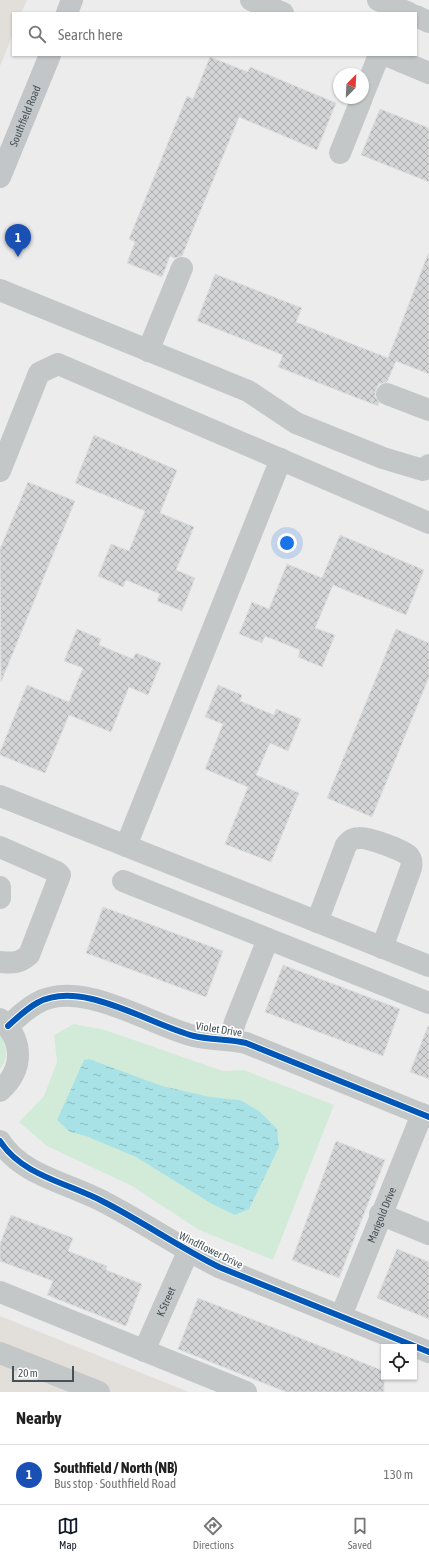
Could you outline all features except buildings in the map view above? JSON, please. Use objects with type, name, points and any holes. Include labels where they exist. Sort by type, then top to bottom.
[{"type":"main road","points":[[67,12],[72,0]]},
{"type":"main road","name":"Southfield Road","points":[[0,177],[50,56]]},
{"type":"street","points":[[251,0],[281,12]]},
{"type":"street","points":[[417,16],[429,22]]},
{"type":"street","points":[[369,79],[378,56]]},
{"type":"street","points":[[388,56],[429,73]]},
{"type":"street","points":[[340,152],[360,104]]},
{"type":"street","points":[[148,351],[182,268]]},
{"type":"street","points":[[0,290],[248,391],[296,423],[383,458],[423,470],[429,465]]},
{"type":"street","points":[[0,471],[40,373],[58,364],[429,523]]},
{"type":"street","points":[[387,394],[429,410]]},
{"type":"street","points":[[126,846],[281,460]]},
{"type":"street","points":[[0,796],[429,966]]},
{"type":"street","points":[[317,922],[346,845],[350,840],[366,838],[406,853],[412,862],[411,868],[382,948]]},
{"type":"street","points":[[0,847],[57,872],[60,875],[29,955],[21,962],[0,962]]},
{"type":"street","points":[[123,881],[429,1003]]},
{"type":"street","points":[[0,887],[0,898]]},
{"type":"street","points":[[230,1040],[235,1022],[268,939]]},
{"type":"street","name":"Violet Drive","points":[[4,1022],[38,1002],[57,996],[73,996],[120,1008],[194,1036],[230,1040],[263,1050],[425,1115]]},
{"type":"street","points":[[0,1091],[8,1083],[16,1071],[18,1057],[17,1042],[4,1022]]},
{"type":"street","name":"Marigold Drive","points":[[341,1316],[380,1214],[425,1115]]},
{"type":"street","name":"Windflower Drive","points":[[2,1152],[41,1174],[102,1201],[188,1252],[219,1267],[429,1352]]},
{"type":"street","points":[[380,1214],[429,1234]]},
{"type":"street","name":"K Street","points":[[144,1351],[188,1252]]},
{"type":"street","points":[[0,1292],[246,1392]]},
{"type":"street","points":[[0,1353],[99,1392]]},
{"type":"shaded area","points":[[0,0],[27,0],[21,12],[12,12],[12,36],[0,66]]},
{"type":"shaded area","points":[[0,1316],[189,1392],[0,1392]]},
{"type":"green space","points":[[74,1024],[105,1030],[223,1071],[244,1070],[334,1105],[273,1260],[199,1230],[132,1186],[47,1146],[19,1122],[44,1096],[57,1062],[54,1035]]},
{"type":"green space","points":[[0,1031],[4,1041],[6,1056],[0,1069]]},
{"type":"water","points":[[89,1059],[162,1086],[210,1097],[240,1100],[259,1111],[277,1129],[279,1147],[249,1209],[235,1215],[212,1204],[136,1157],[86,1136],[70,1132],[57,1120],[84,1060]]},
{"type":"cycle path","points":[[8,1026],[33,1005],[55,997],[74,996],[94,1000],[116,1006],[194,1036],[246,1043],[429,1117]]},
{"type":"cycle path","points":[[0,1141],[9,1153],[33,1171],[104,1202],[219,1267],[429,1352]]},
{"type":"place","name":"Southfield / North (NB)","points":[[18,257]]}]
